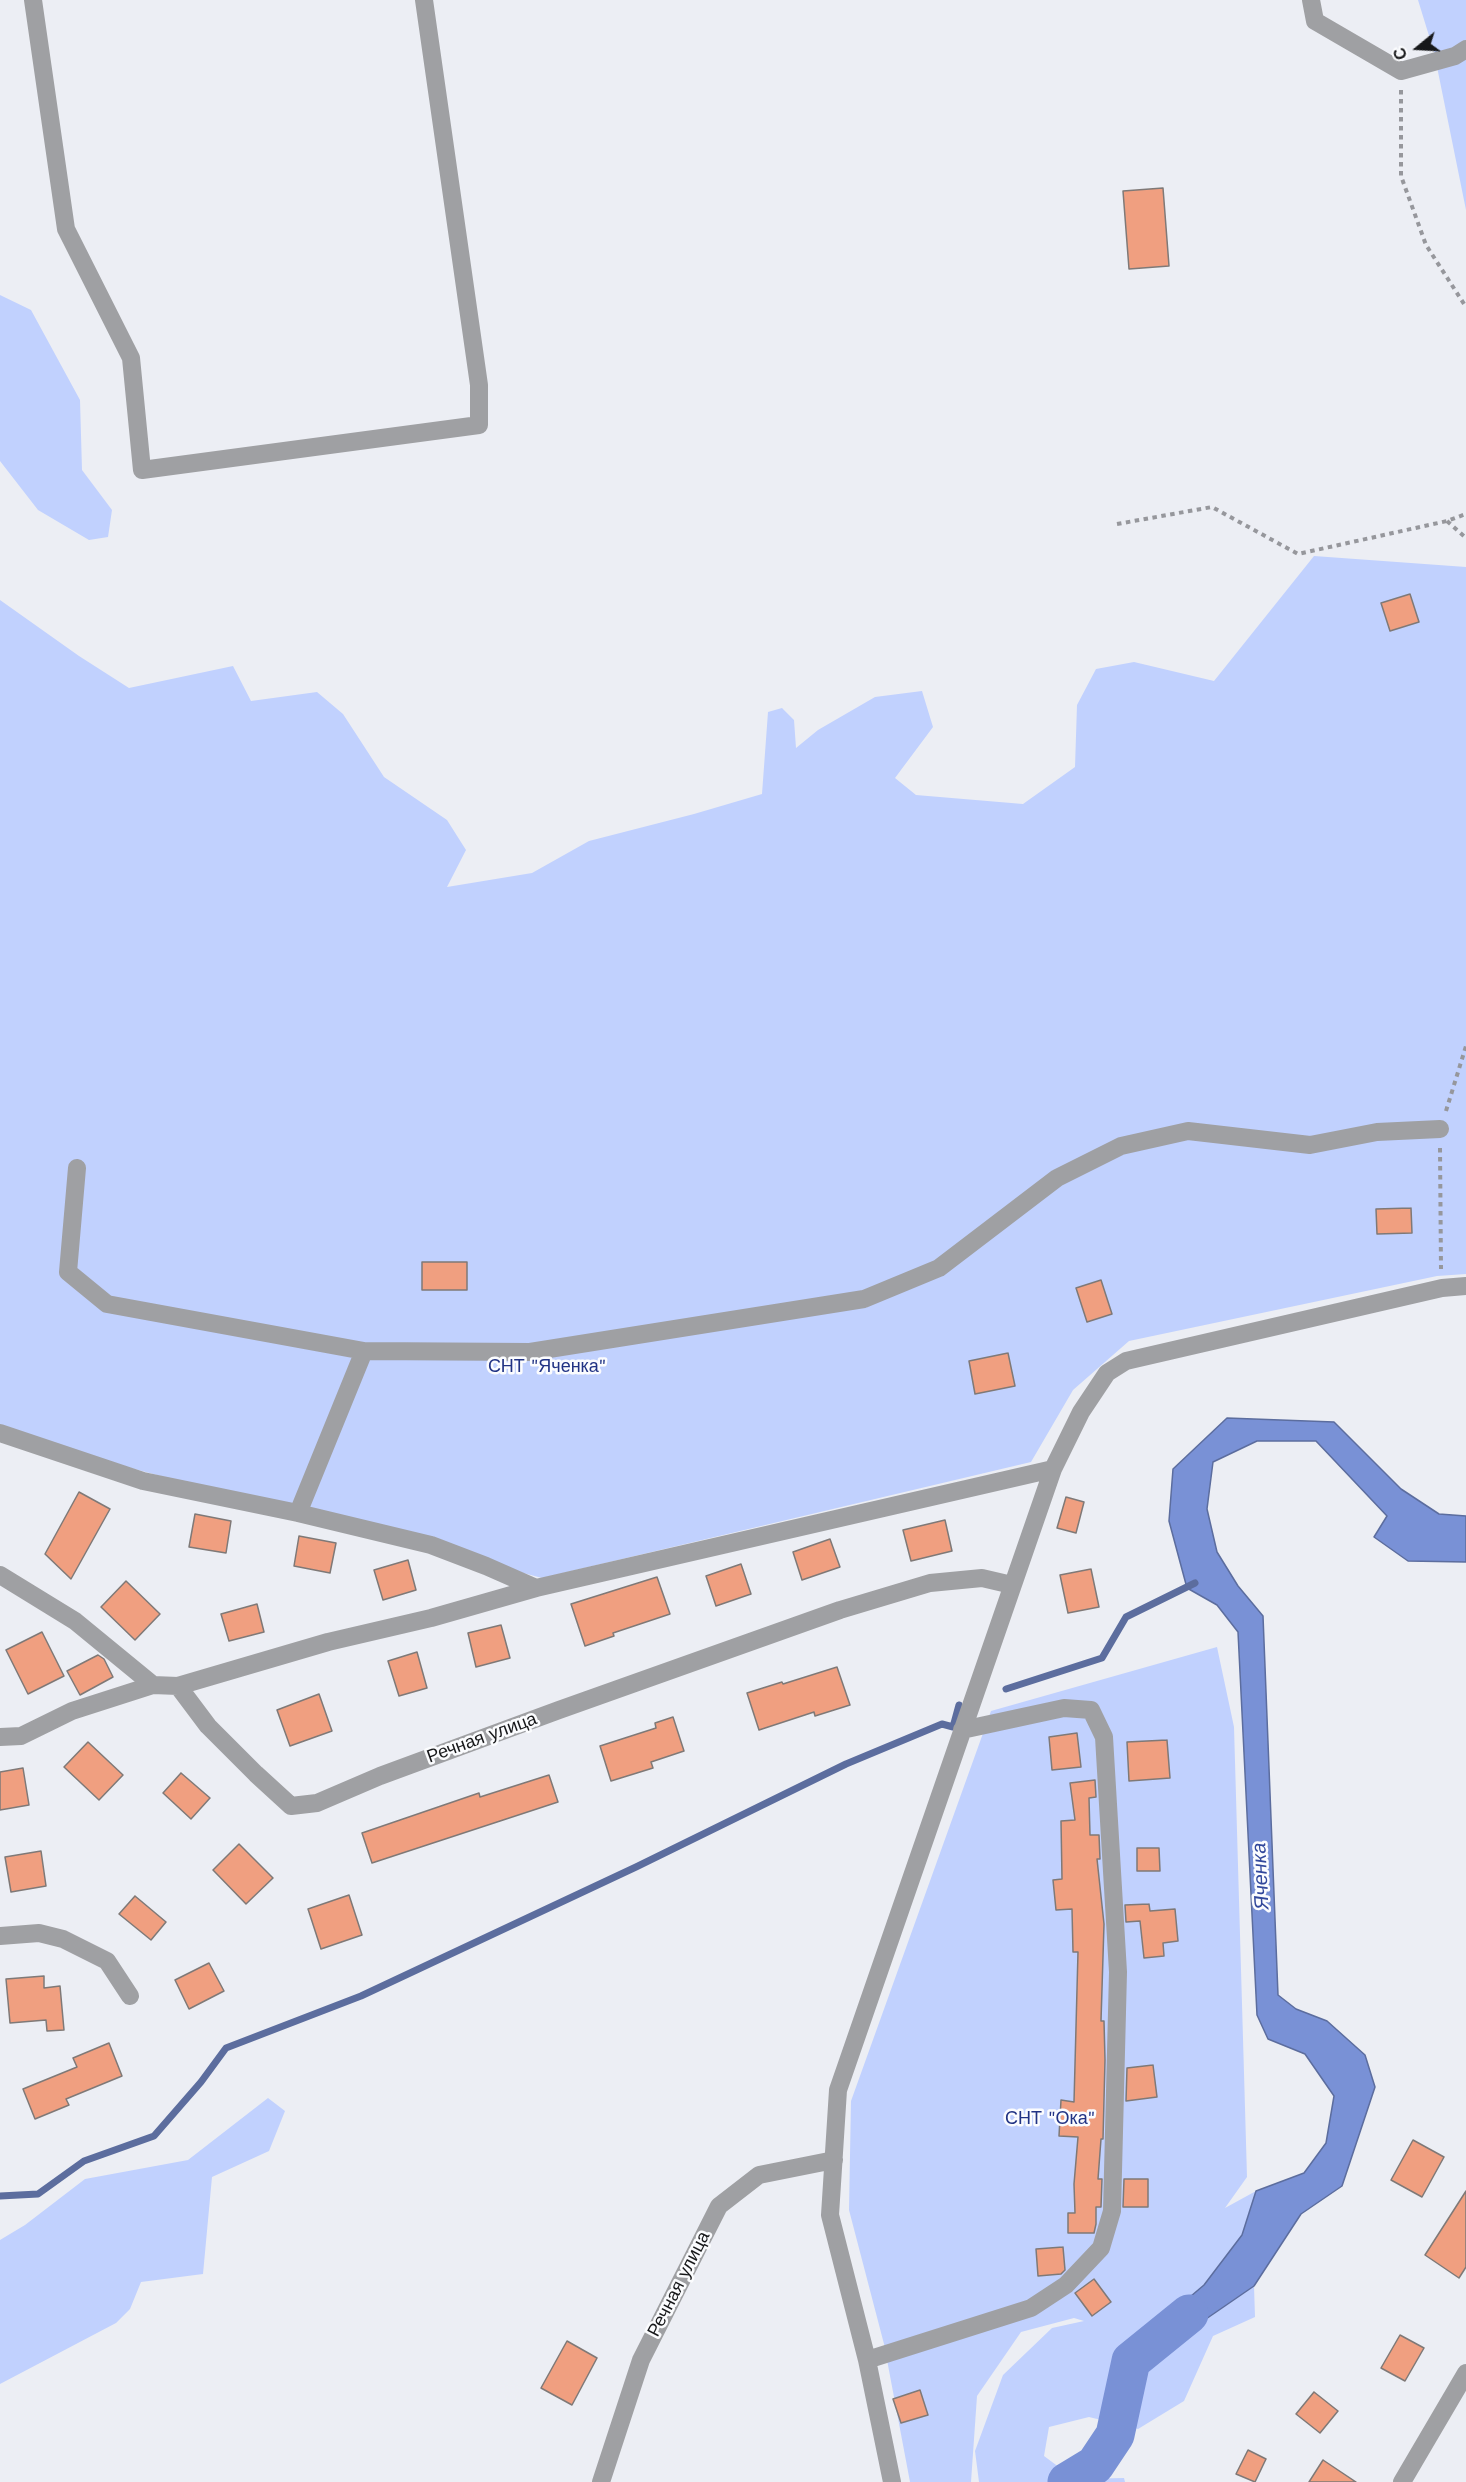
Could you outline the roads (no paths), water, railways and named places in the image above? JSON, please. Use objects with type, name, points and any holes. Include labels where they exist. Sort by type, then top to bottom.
[{"type":"street","points":[[33,0],[66,229],[131,358],[142,470],[479,425],[479,385],[424,0]]},
{"type":"street","points":[[1311,0],[1315,21],[1401,71],[1455,56],[1466,49]]},
{"type":"street","points":[[77,1168],[68,1272],[107,1304],[364,1351],[530,1352],[864,1299],[939,1268],[1057,1178],[1121,1146],[1188,1131],[1310,1144],[1377,1132],[1440,1129]]},
{"type":"street","points":[[892,2482],[867,2360],[830,2215],[838,2090],[1053,1468],[1081,1412],[1107,1373],[1126,1361],[1442,1288],[1466,1286]]},
{"type":"street","points":[[298,1513],[364,1351]]},
{"type":"street","points":[[0,1433],[143,1481],[298,1513],[431,1545],[536,1588]]},
{"type":"street","points":[[0,1737],[21,1736],[72,1711],[153,1685],[178,1686],[328,1642],[431,1618],[536,1588],[1053,1468]]},
{"type":"street","points":[[0,1575],[75,1621],[153,1685]]},
{"type":"street","name":"Речная улица","points":[[178,1686],[208,1726],[255,1774],[291,1806],[316,1803],[380,1776],[559,1710],[840,1610],[930,1583],[982,1578],[1012,1585]]},
{"type":"street","points":[[867,2360],[1031,2308],[1066,2285],[1101,2248],[1112,2211],[1118,1972],[1104,1737],[1091,1710],[1064,1708],[962,1730]]},
{"type":"street","points":[[0,1936],[39,1933],[63,1939],[107,1961],[130,1996]]},
{"type":"street","name":"Речная улица","points":[[601,2482],[641,2360],[718,2206],[759,2175],[834,2160]]},
{"type":"street","points":[[1402,2482],[1466,2373]]},
{"type":"water","points":[[1227,1418],[1334,1422],[1401,1489],[1439,1514],[1466,1516],[1466,1562],[1408,1561],[1374,1537],[1387,1516],[1316,1441],[1257,1441],[1213,1462],[1207,1509],[1217,1552],[1238,1586],[1263,1616],[1278,1995],[1296,2009],[1327,2021],[1365,2055],[1375,2087],[1342,2186],[1301,2214],[1254,2286],[1142,2363],[1151,2330],[1204,2285],[1242,2235],[1256,2191],[1304,2173],[1326,2143],[1334,2096],[1305,2054],[1268,2039],[1257,2015],[1238,1632],[1217,1605],[1187,1588],[1169,1521],[1173,1469]]},
{"type":"waterway","points":[[1006,1689],[1102,1658],[1126,1617],[1195,1583]]},
{"type":"waterway","points":[[0,2196],[38,2194],[84,2161],[154,2136],[201,2082],[226,2048],[361,1996],[636,1867],[846,1764],[942,1724],[953,1727],[959,1705]]},
{"type":"waterway","name":"Яченка","points":[[1067,2482],[1095,2465],[1115,2435],[1131,2361],[1189,2314]]},
{"type":"park label","name":"СНТ \"Яченка\"","points":[[547,1367]]},
{"type":"park label","name":"СНТ \"Ока\"","points":[[1050,2119]]}]
